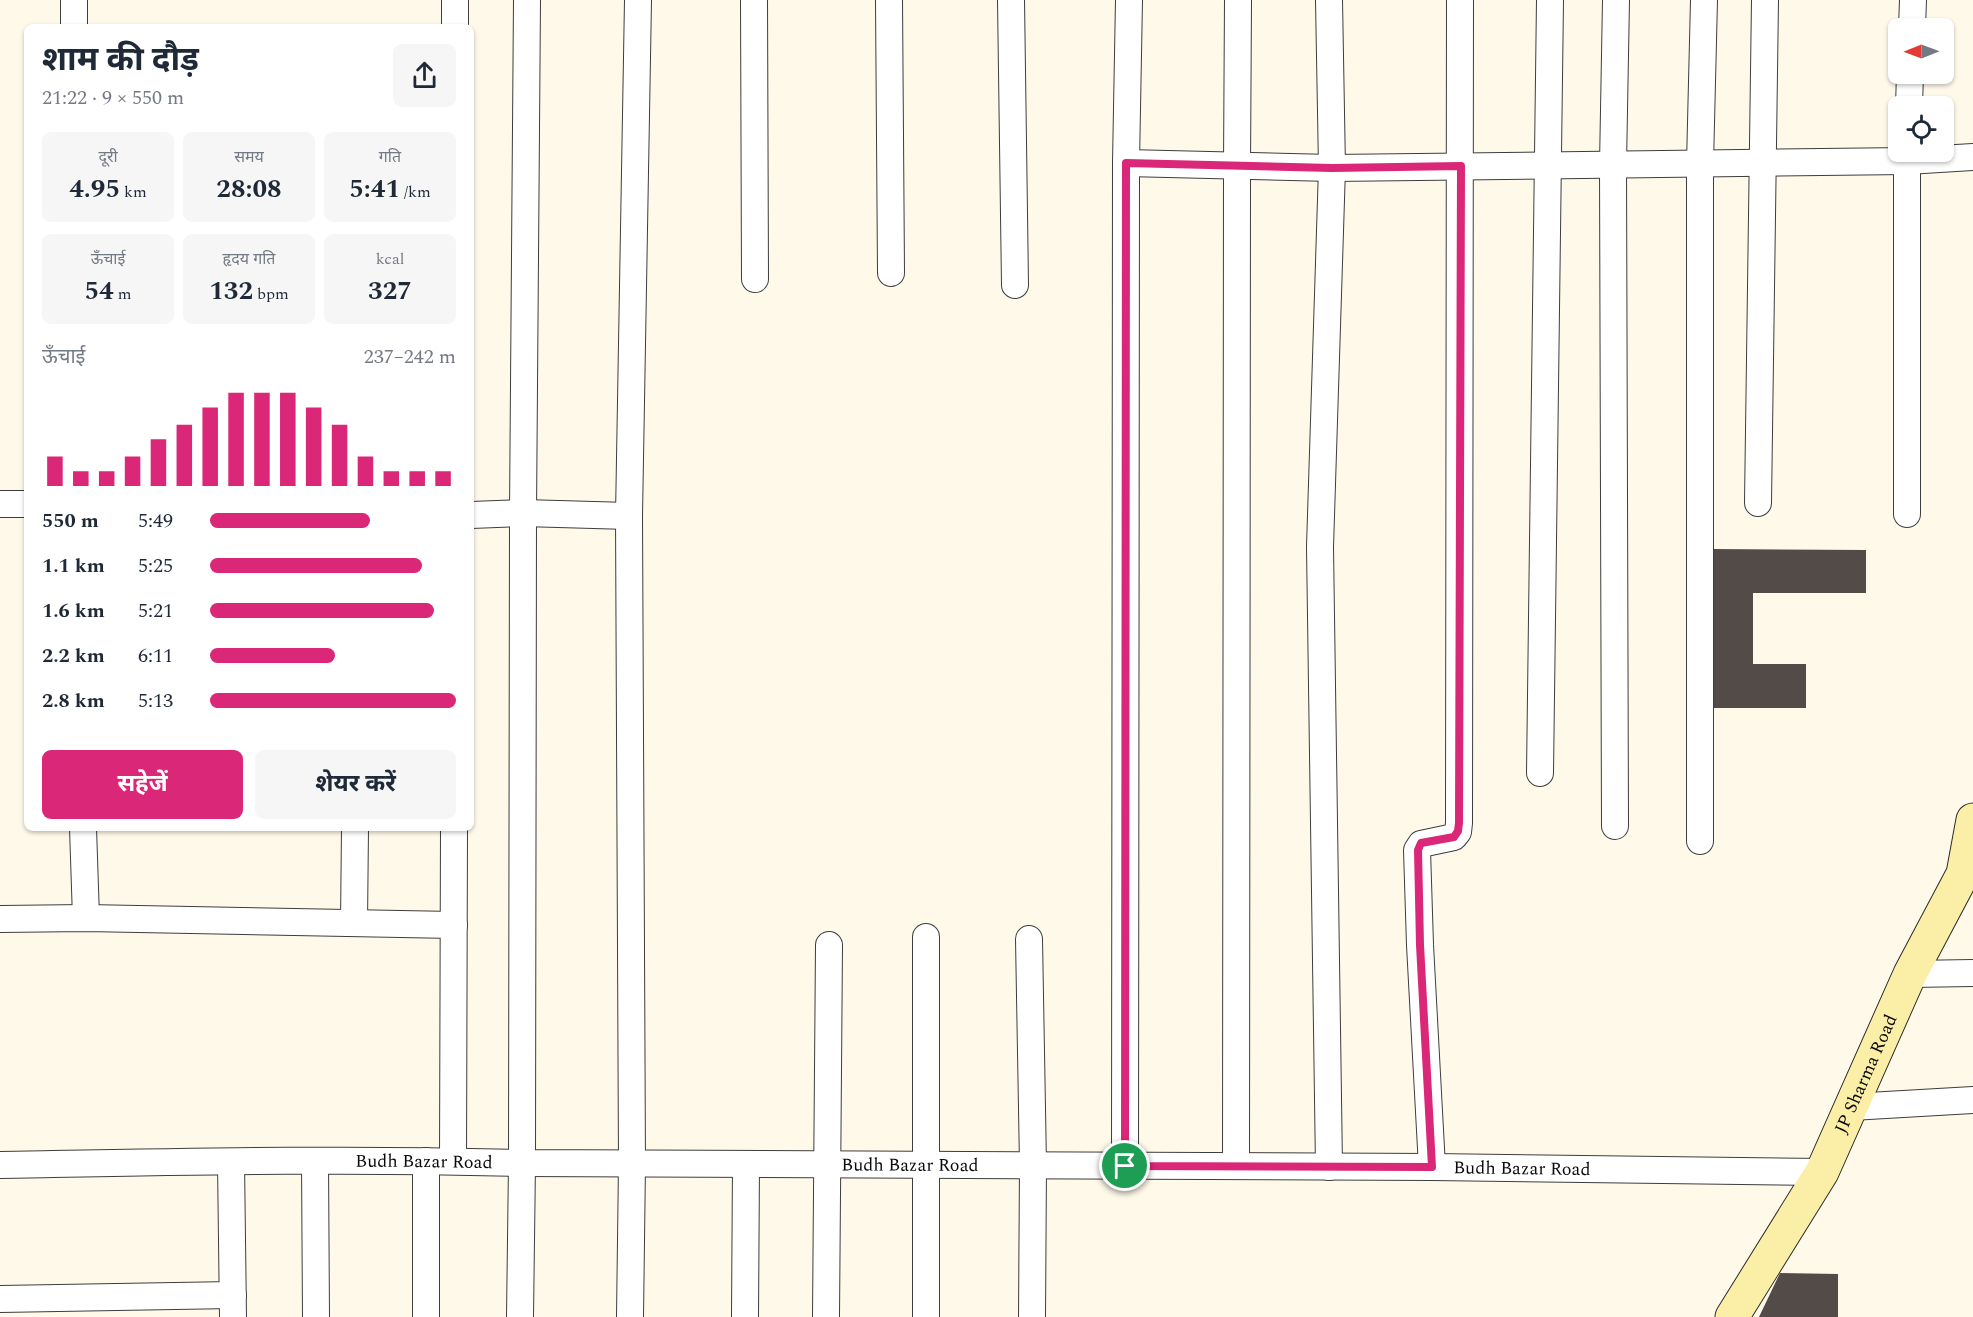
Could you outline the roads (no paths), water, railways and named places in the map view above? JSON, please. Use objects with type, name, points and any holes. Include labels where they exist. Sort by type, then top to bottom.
[{"type":"street","points":[[74,0],[74,24]]},
{"type":"street","points":[[455,0],[455,24]]},
{"type":"street","points":[[520,1317],[527,0]]},
{"type":"street","points":[[630,1317],[632,1164],[629,516],[638,0]]},
{"type":"street","points":[[754,0],[755,279]]},
{"type":"street","points":[[889,0],[891,273]]},
{"type":"street","points":[[1011,0],[1015,285]]},
{"type":"street","points":[[1125,1166],[1126,163],[1129,0]]},
{"type":"street","points":[[1236,1166],[1238,0]]},
{"type":"street","points":[[1329,0],[1332,168],[1320,547],[1329,1167]]},
{"type":"street","points":[[1432,1167],[1420,945],[1418,850],[1421,843],[1454,837],[1459,823],[1461,0]]},
{"type":"street","points":[[1540,773],[1550,0]]},
{"type":"street","points":[[1615,826],[1613,165],[1616,0]]},
{"type":"street","points":[[1700,842],[1700,164],[1704,0]]},
{"type":"street","points":[[1758,503],[1765,0]]},
{"type":"street","points":[[1912,18],[1913,0]]},
{"type":"street","points":[[1126,163],[1332,168],[1700,164],[1888,157]]},
{"type":"street","points":[[1954,157],[1973,157]]},
{"type":"street","points":[[1907,162],[1907,514]]},
{"type":"street","points":[[0,504],[24,504]]},
{"type":"street","points":[[474,515],[524,513],[629,516]]},
{"type":"street","name":"JP Sharma Road","points":[[1732,1317],[1822,1172],[1910,974],[1963,874],[1973,820]]},
{"type":"street","points":[[84,831],[86,918]]},
{"type":"street","points":[[354,923],[355,831]]},
{"type":"street","points":[[453,1161],[454,831]]},
{"type":"street","points":[[0,919],[86,918],[454,925]]},
{"type":"street","points":[[926,937],[926,1317]]},
{"type":"street","points":[[1029,939],[1033,1165],[1032,1317]]},
{"type":"street","points":[[826,1317],[829,945]]},
{"type":"street","points":[[1910,974],[1973,973]]},
{"type":"street","points":[[1851,1107],[1973,1100]]},
{"type":"street","points":[[426,1161],[426,1317]]},
{"type":"street","name":"Budh Bazar Road","points":[[0,1165],[453,1161],[632,1164],[1432,1167],[1822,1172]]},
{"type":"street","points":[[0,1299],[233,1306],[231,1162]]},
{"type":"street","points":[[315,1162],[316,1317]]},
{"type":"street","points":[[745,1317],[746,1164]]}]
